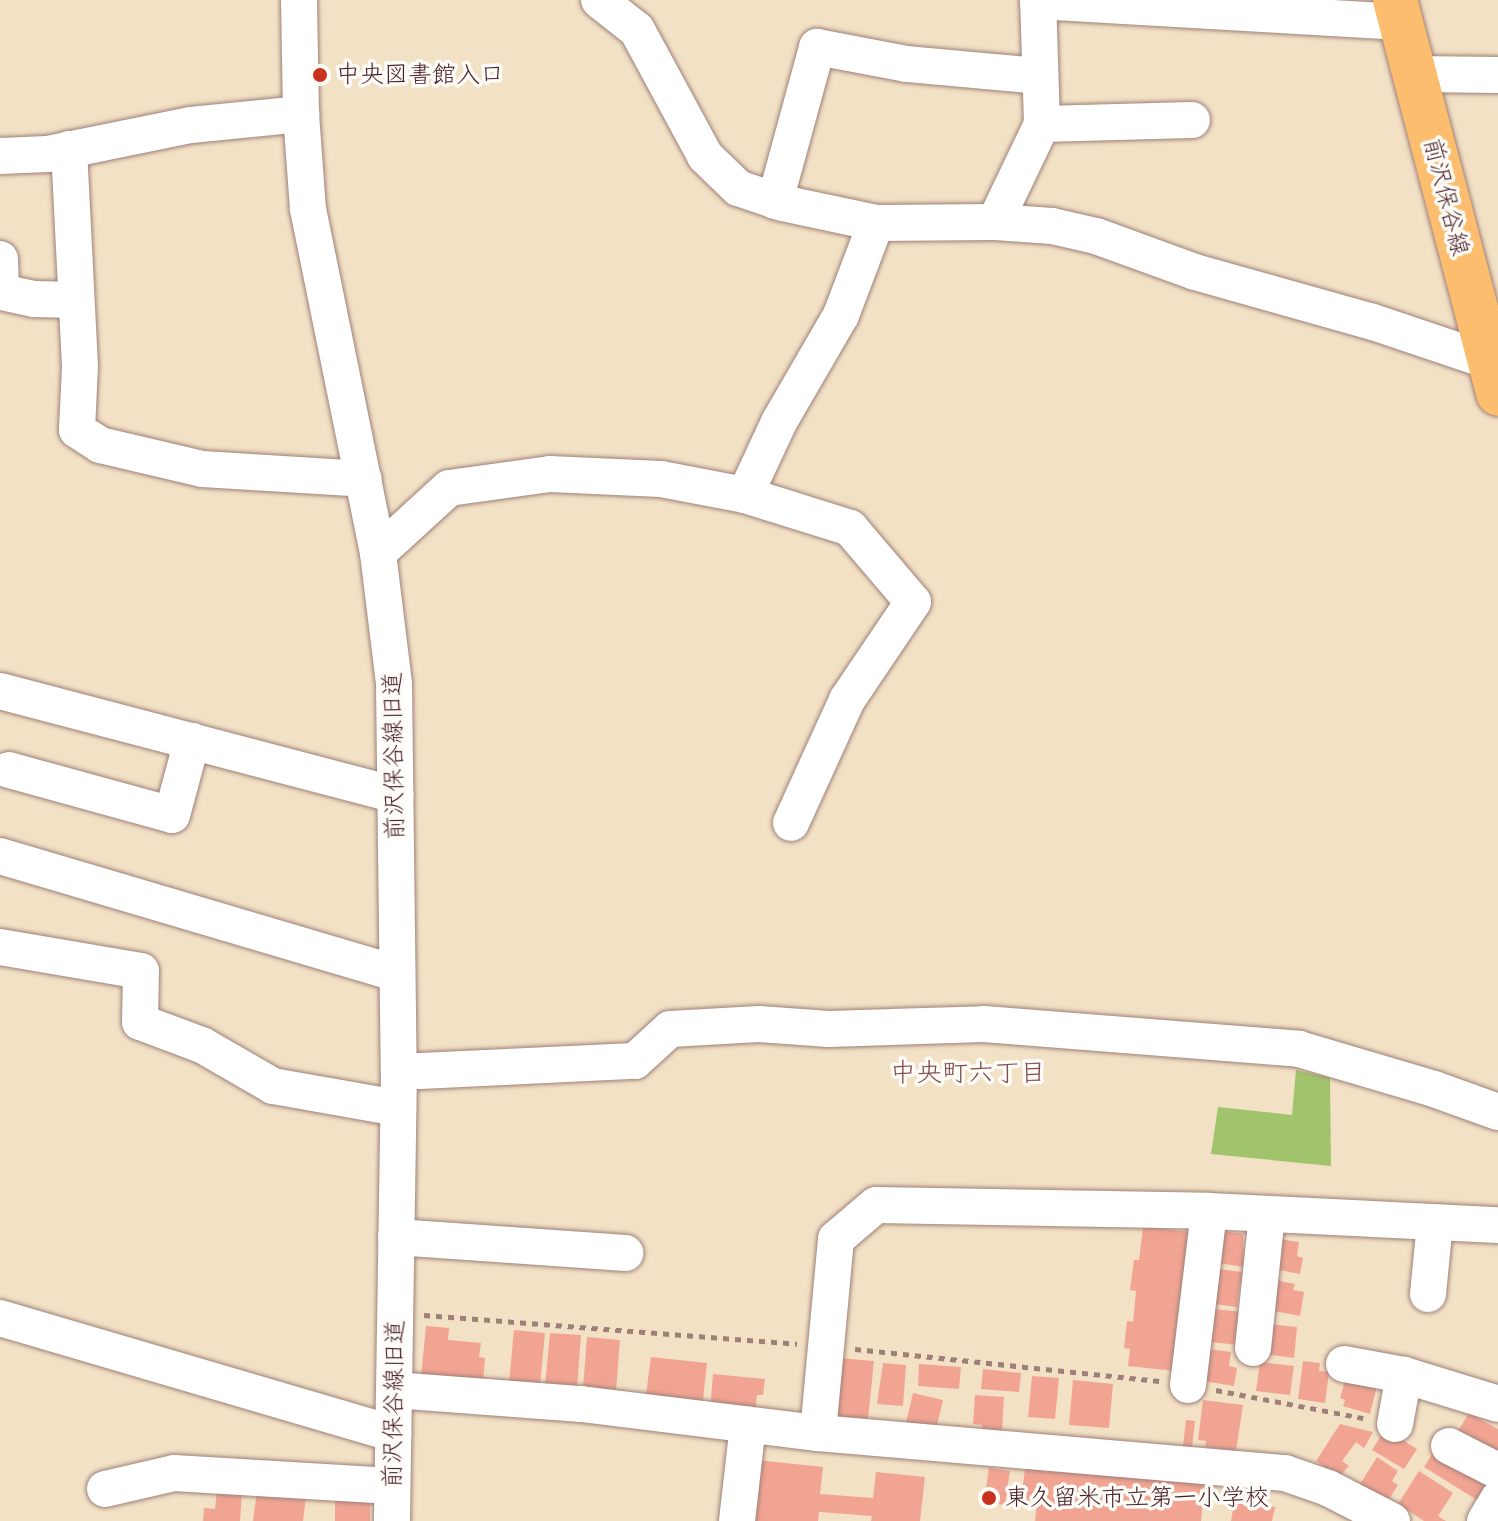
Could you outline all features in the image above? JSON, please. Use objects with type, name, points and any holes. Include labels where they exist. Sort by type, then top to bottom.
[{"type":"main road","name":"前沢保谷線","points":[[1397,11],[1417,74],[1495,373]]},
{"type":"street","name":"前沢保谷線旧道","points":[[299,0],[301,114],[308,209],[378,553],[394,684],[399,1072],[392,1504]]},
{"type":"street","points":[[599,0],[637,30],[705,156],[738,188],[775,201],[876,223],[995,222],[1052,226],[1096,236],[1195,272],[1373,322],[1495,373]]},
{"type":"street","points":[[995,222],[1042,124],[1038,1],[1397,11]]},
{"type":"street","points":[[775,201],[817,47],[907,64],[1039,76]]},
{"type":"street","points":[[1417,74],[1498,75]]},
{"type":"street","points":[[0,156],[69,149],[191,125],[301,114]]},
{"type":"street","points":[[1042,124],[1192,120]]},
{"type":"street","points":[[69,149],[80,366],[77,430],[100,445],[202,469],[364,479]]},
{"type":"street","points":[[745,495],[779,422],[841,315],[876,223]]},
{"type":"street","points":[[0,259],[1,292],[33,299],[76,300]]},
{"type":"street","points":[[378,553],[449,488],[550,474],[661,479],[745,495],[850,528],[913,602],[847,700],[791,823]]},
{"type":"street","points":[[0,691],[396,795]]},
{"type":"street","points":[[9,770],[172,815],[192,741]]},
{"type":"street","points":[[0,856],[396,973]]},
{"type":"street","points":[[0,947],[141,971],[140,1022],[202,1045],[273,1086],[398,1108]]},
{"type":"street","points":[[399,1072],[635,1061],[670,1029],[759,1024],[829,1029],[984,1024],[1299,1049],[1434,1089],[1498,1112]]},
{"type":"street","points":[[818,1433],[836,1239],[876,1205],[1209,1211],[1498,1225]]},
{"type":"street","points":[[1188,1385],[1209,1211]]},
{"type":"street","points":[[1253,1348],[1267,1215]]},
{"type":"street","points":[[1428,1294],[1435,1222]]},
{"type":"street","points":[[396,1237],[625,1253]]},
{"type":"street","points":[[0,1318],[393,1434]]},
{"type":"street","points":[[1344,1364],[1404,1375],[1498,1404]]},
{"type":"street","points":[[1395,1424],[1404,1375]]},
{"type":"street","points":[[394,1390],[581,1404],[818,1433],[1285,1473],[1328,1488],[1392,1521]]},
{"type":"street","points":[[737,1521],[748,1425]]},
{"type":"street","points":[[1449,1446],[1498,1471]]},
{"type":"street","points":[[105,1489],[174,1473],[392,1504]]},
{"type":"street","points":[[1485,1521],[1498,1499]]},
{"type":"path","points":[[395,1313],[1103,1372],[1395,1424]]},
{"type":"green space","points":[[1296,1070],[1330,1078],[1331,1166],[1211,1154],[1218,1107],[1292,1115]]},
{"type":"building","points":[[1143,1227],[1190,1232],[1175,1371],[1128,1366],[1130,1349],[1124,1348],[1127,1321],[1133,1322],[1136,1291],[1130,1290],[1134,1260],[1139,1260]]},
{"type":"building","points":[[1222,1231],[1243,1234],[1244,1267],[1218,1263]]},
{"type":"building","points":[[1279,1239],[1299,1242],[1297,1256],[1303,1258],[1300,1274],[1274,1269]]},
{"type":"building","points":[[1219,1269],[1249,1273],[1248,1283],[1240,1282],[1237,1307],[1214,1304]]},
{"type":"building","points":[[1274,1280],[1295,1284],[1293,1290],[1304,1292],[1300,1316],[1269,1310]]},
{"type":"building","points":[[1212,1309],[1244,1312],[1240,1345],[1209,1342]]},
{"type":"building","points":[[1268,1324],[1297,1327],[1294,1358],[1264,1354]]},
{"type":"building","points":[[426,1326],[449,1328],[448,1340],[481,1343],[479,1357],[485,1358],[483,1382],[420,1387]]},
{"type":"building","points":[[514,1330],[545,1333],[540,1386],[509,1383]]},
{"type":"building","points":[[550,1333],[581,1335],[577,1388],[545,1385]]},
{"type":"building","points":[[587,1337],[620,1340],[616,1391],[583,1388]]},
{"type":"building","points":[[1209,1349],[1231,1352],[1229,1366],[1237,1368],[1234,1386],[1204,1381]]},
{"type":"building","points":[[651,1357],[707,1363],[702,1409],[645,1402]]},
{"type":"building","points":[[838,1358],[874,1361],[868,1419],[833,1416]]},
{"type":"building","points":[[1303,1361],[1320,1363],[1319,1371],[1329,1372],[1325,1403],[1298,1399]]},
{"type":"building","points":[[1260,1362],[1294,1366],[1290,1395],[1256,1391]]},
{"type":"building","points":[[883,1363],[906,1365],[903,1406],[877,1404]]},
{"type":"building","points":[[919,1364],[961,1367],[959,1389],[918,1386]]},
{"type":"building","points":[[983,1369],[1021,1373],[1019,1392],[981,1389]]},
{"type":"building","points":[[713,1374],[765,1379],[763,1395],[757,1395],[755,1416],[710,1412]]},
{"type":"building","points":[[1032,1376],[1059,1378],[1055,1419],[1028,1417]]},
{"type":"building","points":[[1346,1377],[1377,1386],[1370,1414],[1343,1406],[1345,1400],[1340,1398]]},
{"type":"building","points":[[1073,1380],[1113,1384],[1109,1428],[1069,1425]]},
{"type":"building","points":[[913,1393],[943,1400],[935,1434],[905,1427]]},
{"type":"building","points":[[975,1395],[1004,1397],[1002,1432],[982,1431],[982,1425],[973,1424]]},
{"type":"building","points":[[1203,1400],[1243,1405],[1236,1451],[1205,1447],[1206,1441],[1198,1440]]},
{"type":"building","points":[[1469,1413],[1498,1429],[1498,1453],[1455,1436]]},
{"type":"building","points":[[1186,1420],[1195,1421],[1192,1447],[1183,1446]]},
{"type":"building","points":[[1340,1424],[1373,1432],[1364,1448],[1356,1442],[1342,1461],[1349,1466],[1339,1477],[1316,1461]]},
{"type":"building","points":[[1382,1434],[1393,1434],[1417,1449],[1404,1469],[1372,1450]]},
{"type":"building","points":[[1432,1454],[1491,1478],[1477,1500],[1424,1467]]},
{"type":"building","points":[[1377,1457],[1398,1471],[1392,1481],[1398,1485],[1386,1504],[1359,1486]]},
{"type":"building","points":[[758,1460],[823,1467],[820,1494],[873,1498],[876,1472],[925,1477],[920,1521],[871,1521],[872,1516],[819,1512],[818,1521],[752,1521]]},
{"type":"building","points":[[1026,1461],[1205,1481],[1201,1521],[1035,1521],[1037,1502],[1021,1500]]},
{"type":"building","points":[[989,1468],[1010,1471],[1005,1505],[984,1502]]},
{"type":"building","points":[[1419,1471],[1453,1493],[1438,1516],[1446,1521],[1424,1521],[1398,1504]]},
{"type":"building","points":[[1239,1480],[1252,1483],[1249,1496],[1237,1493]]},
{"type":"building","points":[[217,1490],[242,1491],[240,1521],[203,1521],[204,1508],[215,1509]]},
{"type":"building","points":[[257,1491],[306,1496],[303,1521],[253,1521]]},
{"type":"building","points":[[370,1498],[370,1521],[335,1521],[335,1499]]},
{"type":"building","points":[[1235,1498],[1275,1507],[1272,1521],[1231,1521]]},
{"type":"place","name":"中央図書館入口","points":[[320,75]]},
{"type":"place","name":"東久留米市立第一小学校","points":[[989,1498]]},
{"type":"district","name":"中央町六丁目","points":[[968,1072]]}]
